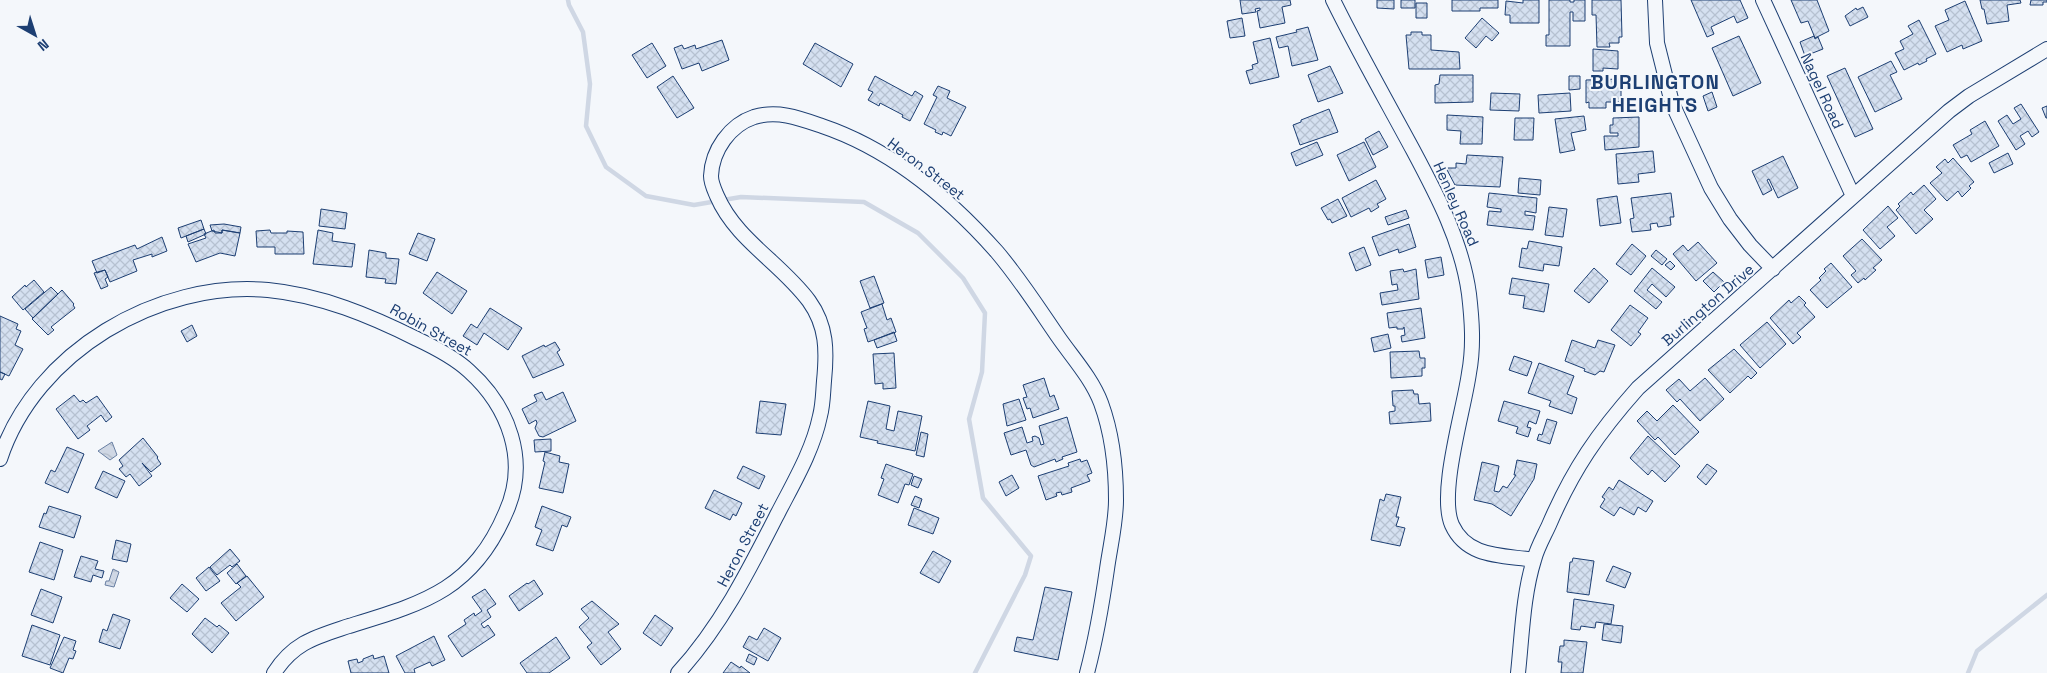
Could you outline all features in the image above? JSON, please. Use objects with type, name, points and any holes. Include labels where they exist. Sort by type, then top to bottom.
[{"type":"street","name":"Henley Road","points":[[1333,0],[1425,173],[1460,252],[1469,292],[1473,336],[1470,371],[1447,489],[1448,512],[1452,523],[1465,544],[1477,551],[1534,560]]},
{"type":"street","points":[[1655,0],[1657,43],[1672,103],[1716,196],[1740,232],[1773,269]]},
{"type":"street","name":"Nagel Road","points":[[1763,0],[1853,196]]},
{"type":"street","name":"Burlington Drive","points":[[1518,673],[1525,603],[1534,560],[1563,492],[1585,452],[1612,417],[1638,388],[1949,111],[2047,49]]},
{"type":"street","name":"Heron Street","points":[[678,673],[700,649],[749,571],[797,477],[820,416],[826,350],[821,322],[798,286],[731,222],[722,207],[711,181],[711,172],[717,152],[728,133],[744,120],[766,114],[792,116],[845,134],[891,159],[934,192],[997,252],[1082,370],[1100,400],[1114,460],[1116,502],[1104,590],[1087,673]]},
{"type":"street","name":"Robin Street","points":[[0,459],[22,413],[51,373],[83,345],[130,317],[168,301],[225,290],[268,290],[324,301],[374,317],[436,348],[469,370],[505,417],[513,440],[516,477],[508,510],[490,544],[466,574],[442,592],[406,607],[311,638],[291,652],[274,673]]},
{"type":"water","points":[[112,442],[117,455],[110,460],[98,451]]},
{"type":"water","points":[[113,569],[119,572],[114,587],[105,585],[106,581],[109,581]]},
{"type":"building","points":[[1240,0],[1290,0],[1291,5],[1282,7],[1285,23],[1260,28],[1257,11],[1260,8],[1255,9],[1256,12],[1242,14]]},
{"type":"building","points":[[1377,0],[1394,0],[1394,9],[1377,8]]},
{"type":"building","points":[[1401,0],[1415,0],[1415,8],[1401,8]]},
{"type":"building","points":[[1452,0],[1498,0],[1498,8],[1480,8],[1480,11],[1452,11]]},
{"type":"building","points":[[1523,0],[1539,0],[1539,23],[1510,23],[1510,15],[1505,15],[1506,1],[1523,3]]},
{"type":"building","points":[[1549,0],[1570,0],[1570,2],[1574,2],[1574,0],[1585,0],[1585,21],[1573,21],[1573,12],[1570,12],[1570,46],[1546,46],[1546,35],[1549,35]]},
{"type":"building","points":[[1592,0],[1621,0],[1622,37],[1619,37],[1619,43],[1609,43],[1610,47],[1597,47],[1596,15],[1592,15]]},
{"type":"building","points":[[1691,0],[1740,0],[1748,18],[1737,23],[1734,16],[1711,27],[1714,34],[1707,37]]},
{"type":"building","points":[[1791,0],[1817,0],[1829,31],[1815,38],[1808,21],[1801,23]]},
{"type":"building","points":[[1980,0],[2020,0],[2021,3],[2007,5],[2009,21],[1987,24]]},
{"type":"building","points":[[2031,0],[2047,0],[2047,2],[2043,2],[2043,5],[2030,5]]},
{"type":"building","points":[[1965,1],[1982,41],[1963,49],[1962,45],[1947,52],[1935,26],[1949,20],[1945,10]]},
{"type":"building","points":[[1416,3],[1427,3],[1427,18],[1416,18]]},
{"type":"building","points":[[1863,7],[1868,17],[1850,26],[1845,16],[1856,8],[1857,10]]},
{"type":"building","points":[[1242,18],[1245,36],[1230,38],[1227,21]]},
{"type":"building","points":[[1482,18],[1499,33],[1492,41],[1486,36],[1476,48],[1465,38]]},
{"type":"building","points":[[1919,20],[1936,54],[1919,65],[1918,63],[1904,70],[1895,53],[1904,49],[1900,41],[1913,34],[1908,26]]},
{"type":"building","points":[[1308,27],[1318,60],[1292,66],[1288,46],[1279,48],[1276,37]]},
{"type":"building","points":[[1411,32],[1422,32],[1422,35],[1431,35],[1431,50],[1459,52],[1460,69],[1409,69],[1406,35],[1411,35]]},
{"type":"building","points":[[1739,36],[1761,83],[1733,96],[1712,48]]},
{"type":"building","points":[[1814,36],[1815,39],[1818,37],[1823,49],[1805,56],[1800,42]]},
{"type":"building","points":[[1270,38],[1279,77],[1250,84],[1246,71],[1253,69],[1252,65],[1258,63],[1253,42]]},
{"type":"building","points":[[722,40],[729,60],[702,71],[699,63],[682,69],[674,48],[682,45],[684,49],[695,45],[696,49]]},
{"type":"building","points":[[652,43],[666,66],[647,78],[632,55]]},
{"type":"building","points":[[815,43],[853,64],[841,87],[803,64]]},
{"type":"building","points":[[1593,49],[1618,51],[1618,69],[1603,68],[1603,71],[1593,71]]},
{"type":"building","points":[[1891,61],[1897,72],[1890,75],[1902,99],[1875,112],[1858,77]]},
{"type":"building","points":[[1330,66],[1343,93],[1318,102],[1308,75]]},
{"type":"building","points":[[1845,68],[1873,129],[1855,137],[1827,76]]},
{"type":"building","points":[[1440,75],[1473,75],[1473,102],[1435,103],[1435,85],[1439,84]]},
{"type":"building","points":[[673,76],[694,108],[677,118],[657,87]]},
{"type":"building","points":[[875,76],[912,96],[915,91],[923,96],[910,121],[902,117],[903,115],[880,103],[879,106],[868,100],[873,92],[868,90]]},
{"type":"building","points":[[1569,76],[1580,76],[1580,89],[1569,90]]},
{"type":"building","points":[[1621,79],[1621,102],[1606,102],[1606,108],[1589,108],[1589,102],[1586,103],[1586,80]]},
{"type":"building","points":[[938,86],[950,91],[947,98],[966,107],[951,136],[943,132],[942,135],[935,132],[936,130],[924,124],[937,97],[933,95]]},
{"type":"building","points":[[1712,92],[1717,107],[1708,111],[1703,96]]},
{"type":"building","points":[[1491,93],[1520,94],[1519,111],[1490,110]]},
{"type":"building","points":[[1570,93],[1571,111],[1539,113],[1538,95]]},
{"type":"building","points":[[2021,104],[2039,132],[2032,137],[2028,131],[2020,136],[2025,144],[2016,150],[1998,121],[2007,115],[2013,124],[2021,119],[2014,108]]},
{"type":"building","points":[[2047,106],[2047,118],[2046,118],[2042,108]]},
{"type":"building","points":[[1329,109],[1338,132],[1300,145],[1293,125]]},
{"type":"building","points":[[1447,115],[1483,117],[1482,144],[1460,144],[1461,131],[1447,130]]},
{"type":"building","points":[[1584,116],[1586,130],[1571,133],[1575,150],[1560,153],[1555,119]]},
{"type":"building","points":[[1639,117],[1639,147],[1605,150],[1604,136],[1618,136],[1618,133],[1610,133],[1610,125],[1613,125],[1613,118]]},
{"type":"building","points":[[1515,118],[1534,118],[1533,140],[1514,140]]},
{"type":"building","points":[[1985,121],[1999,146],[1971,162],[1967,155],[1961,158],[1953,145],[1972,134],[1970,130]]},
{"type":"building","points":[[1379,131],[1388,147],[1373,155],[1365,139]]},
{"type":"building","points":[[1317,142],[1323,155],[1296,166],[1291,153]]},
{"type":"building","points":[[1364,142],[1376,167],[1349,181],[1337,155]]},
{"type":"building","points":[[1653,151],[1655,172],[1638,174],[1639,182],[1618,184],[1616,154]]},
{"type":"building","points":[[2008,153],[2013,164],[1994,173],[1989,163]]},
{"type":"building","points":[[1467,155],[1503,157],[1500,187],[1455,185],[1446,168],[1456,168],[1456,163],[1466,164]]},
{"type":"building","points":[[1783,156],[1798,188],[1778,198],[1769,179],[1767,180],[1772,190],[1763,195],[1752,171]]},
{"type":"building","points":[[1953,158],[1974,182],[1962,197],[1958,191],[1947,201],[1930,183],[1942,173],[1936,167],[1945,159],[1948,163]]},
{"type":"building","points":[[1519,178],[1541,180],[1540,195],[1518,193]]},
{"type":"building","points":[[1376,180],[1386,199],[1377,204],[1379,207],[1371,212],[1369,208],[1351,217],[1342,198]]},
{"type":"building","points":[[1924,185],[1936,199],[1924,210],[1933,219],[1916,234],[1896,210],[1900,206],[1898,204],[1911,192],[1913,195]]},
{"type":"building","points":[[1489,193],[1537,198],[1536,213],[1525,211],[1525,215],[1535,216],[1533,230],[1487,225],[1489,211],[1501,212],[1501,209],[1487,207]]},
{"type":"building","points":[[1671,193],[1674,217],[1670,217],[1671,225],[1658,227],[1657,223],[1650,224],[1651,230],[1632,232],[1630,219],[1634,218],[1631,198]]},
{"type":"building","points":[[1617,196],[1621,223],[1600,226],[1597,199]]},
{"type":"building","points":[[1338,199],[1347,216],[1332,223],[1321,208]]},
{"type":"building","points":[[1888,206],[1898,218],[1887,227],[1895,236],[1880,249],[1863,230]]},
{"type":"building","points":[[1549,207],[1567,209],[1563,237],[1545,235]]},
{"type":"building","points":[[321,209],[347,213],[345,229],[319,226]]},
{"type":"building","points":[[1406,210],[1409,218],[1388,225],[1385,217]]},
{"type":"building","points":[[201,220],[204,229],[181,238],[178,228]]},
{"type":"building","points":[[224,224],[241,227],[240,233],[222,230],[222,233],[212,231],[210,225]]},
{"type":"building","points":[[1409,224],[1416,247],[1399,253],[1398,249],[1379,256],[1372,237]]},
{"type":"building","points":[[204,229],[206,234],[188,242],[186,236]]},
{"type":"building","points":[[214,230],[215,233],[222,233],[222,230],[240,233],[235,256],[220,253],[196,262],[188,244],[206,238],[204,234]]},
{"type":"building","points":[[270,230],[271,233],[303,232],[304,254],[275,254],[275,247],[257,247],[256,231]]},
{"type":"building","points":[[318,230],[333,233],[332,241],[355,244],[352,267],[313,264]]},
{"type":"building","points":[[418,233],[435,239],[427,261],[409,254]]},
{"type":"building","points":[[162,237],[167,251],[152,257],[152,254],[133,260],[137,271],[110,282],[105,270],[97,273],[92,261],[135,245],[137,249]]},
{"type":"building","points":[[1862,239],[1882,260],[1873,268],[1876,270],[1865,280],[1864,278],[1858,283],[1851,275],[1856,271],[1843,256]]},
{"type":"building","points":[[1529,241],[1562,247],[1559,266],[1544,264],[1543,271],[1519,267],[1522,248],[1527,249]]},
{"type":"building","points":[[1698,242],[1717,263],[1696,281],[1673,254],[1683,245],[1688,251]]},
{"type":"building","points":[[1632,244],[1646,256],[1631,275],[1616,264]]},
{"type":"building","points":[[1364,247],[1371,265],[1356,271],[1349,253]]},
{"type":"building","points":[[369,250],[386,253],[386,258],[399,259],[396,284],[385,283],[386,279],[366,277]]},
{"type":"building","points":[[1656,250],[1667,259],[1662,265],[1651,256]]},
{"type":"building","points":[[1441,257],[1444,275],[1428,278],[1425,260]]},
{"type":"building","points":[[1670,261],[1675,266],[1671,270],[1665,265]]},
{"type":"building","points":[[1831,263],[1852,287],[1827,308],[1810,290],[1821,280],[1819,278],[1826,271],[1824,269]]},
{"type":"building","points":[[1594,268],[1608,281],[1589,303],[1574,291]]},
{"type":"building","points":[[1652,268],[1675,287],[1666,297],[1652,284],[1647,290],[1662,302],[1656,309],[1634,291]]},
{"type":"building","points":[[1403,269],[1404,272],[1416,269],[1419,299],[1382,305],[1380,293],[1398,290],[1397,284],[1392,285],[1390,271]]},
{"type":"building","points":[[105,270],[108,277],[105,279],[108,286],[101,289],[94,273]]},
{"type":"building","points":[[437,272],[467,291],[452,314],[423,293]]},
{"type":"building","points":[[1713,272],[1724,282],[1714,292],[1703,281]]},
{"type":"building","points":[[874,276],[884,303],[870,308],[860,281]]},
{"type":"building","points":[[1512,278],[1549,284],[1544,312],[1523,308],[1525,296],[1509,294]]},
{"type":"building","points":[[34,280],[44,292],[23,310],[12,297],[25,285],[26,287]]},
{"type":"building","points":[[51,287],[58,294],[33,318],[25,309]]},
{"type":"building","points":[[62,290],[74,304],[75,308],[51,327],[54,330],[48,335],[32,319]]},
{"type":"building","points":[[1799,296],[1815,317],[1797,333],[1801,337],[1793,344],[1770,318],[1789,300],[1791,303]]},
{"type":"building","points":[[882,304],[887,320],[891,318],[896,332],[868,342],[864,329],[867,328],[861,312]]},
{"type":"building","points":[[1630,305],[1648,318],[1638,332],[1641,334],[1631,346],[1611,330]]},
{"type":"building","points":[[490,308],[522,328],[508,350],[484,333],[477,345],[463,336],[471,324],[477,328]]},
{"type":"building","points":[[1421,308],[1425,338],[1402,342],[1401,336],[1405,335],[1404,327],[1403,329],[1397,329],[1397,327],[1389,328],[1387,313]]},
{"type":"building","points":[[0,316],[18,324],[16,329],[21,331],[15,345],[23,349],[9,376],[0,372]]},
{"type":"building","points":[[1767,322],[1786,344],[1760,368],[1740,345]]},
{"type":"building","points":[[192,325],[197,336],[187,342],[181,331]]},
{"type":"building","points":[[894,332],[897,341],[877,348],[874,340]]},
{"type":"building","points":[[1388,334],[1391,348],[1374,352],[1371,338]]},
{"type":"building","points":[[1572,340],[1595,348],[1598,340],[1615,345],[1604,372],[1600,371],[1595,375],[1565,361]]},
{"type":"building","points":[[555,342],[560,350],[557,352],[564,365],[533,378],[522,356],[544,345],[545,347]]},
{"type":"building","points":[[1734,349],[1757,373],[1751,379],[1748,376],[1730,393],[1708,370]]},
{"type":"building","points":[[1419,351],[1420,358],[1425,358],[1425,368],[1422,368],[1422,376],[1391,378],[1390,352]]},
{"type":"building","points":[[894,353],[896,388],[883,389],[883,383],[875,384],[873,354]]},
{"type":"building","points":[[1514,356],[1532,362],[1527,376],[1509,370]]},
{"type":"building","points":[[1539,363],[1574,376],[1567,394],[1577,398],[1572,414],[1549,406],[1551,401],[1528,393]]},
{"type":"building","points":[[0,372],[5,374],[2,380],[0,379]]},
{"type":"building","points":[[1044,378],[1050,397],[1054,395],[1059,409],[1033,418],[1030,408],[1027,409],[1023,398],[1027,397],[1023,385]]},
{"type":"building","points":[[1705,378],[1724,399],[1700,421],[1680,399],[1677,402],[1666,390],[1679,379],[1690,391]]},
{"type":"building","points":[[1413,390],[1414,394],[1418,394],[1419,404],[1430,403],[1431,421],[1390,424],[1389,412],[1395,411],[1392,391]]},
{"type":"building","points":[[542,392],[546,400],[563,392],[576,421],[543,437],[539,436],[535,428],[536,420],[529,424],[522,409],[537,401],[534,395]]},
{"type":"building","points":[[74,395],[80,402],[83,400],[86,403],[97,396],[112,417],[106,422],[101,415],[87,426],[90,430],[78,439],[56,409]]},
{"type":"building","points":[[1019,399],[1026,420],[1007,426],[1003,404]]},
{"type":"building","points":[[760,401],[786,404],[781,435],[756,433]]},
{"type":"building","points":[[868,401],[890,406],[886,429],[894,431],[898,411],[922,416],[915,451],[877,443],[878,441],[860,437]]},
{"type":"building","points":[[1504,401],[1540,411],[1536,424],[1529,421],[1527,427],[1531,428],[1528,437],[1516,433],[1518,427],[1498,421]]},
{"type":"building","points":[[1673,405],[1699,432],[1675,455],[1658,437],[1655,440],[1637,421],[1647,411],[1657,421]]},
{"type":"building","points":[[1067,417],[1077,452],[1062,457],[1063,459],[1056,462],[1055,459],[1034,467],[1031,465],[1026,450],[1011,455],[1004,433],[1022,427],[1027,443],[1033,441],[1032,437],[1035,436],[1039,438],[1041,445],[1044,444],[1039,426]]},
{"type":"building","points":[[1547,419],[1557,422],[1550,444],[1537,440],[1539,434],[1542,435]]},
{"type":"building","points":[[921,432],[928,434],[924,457],[916,455]]},
{"type":"building","points":[[1648,436],[1680,466],[1665,482],[1652,470],[1648,475],[1630,458]]},
{"type":"building","points":[[143,438],[158,457],[161,464],[151,472],[142,463],[152,476],[139,486],[130,474],[126,477],[119,469],[123,466],[119,460]]},
{"type":"building","points":[[551,439],[551,451],[535,452],[534,440]]},
{"type":"building","points":[[67,447],[84,454],[68,493],[45,483],[51,470],[55,472]]},
{"type":"building","points":[[545,452],[560,456],[559,462],[569,464],[563,493],[539,488],[545,462],[543,461]]},
{"type":"building","points":[[1080,459],[1081,462],[1087,460],[1092,473],[1087,475],[1090,481],[1071,488],[1072,492],[1062,495],[1061,492],[1056,493],[1057,496],[1046,500],[1038,476],[1069,466],[1068,463]]},
{"type":"building","points":[[1517,460],[1537,464],[1534,479],[1511,516],[1492,504],[1474,500],[1482,462],[1499,466],[1494,491],[1499,492],[1503,486],[1507,488],[1516,475],[1514,475]]},
{"type":"building","points":[[886,464],[913,474],[909,485],[905,484],[898,503],[878,495],[884,479],[881,478]]},
{"type":"building","points":[[1707,464],[1717,471],[1706,485],[1697,477]]},
{"type":"building","points":[[743,466],[765,476],[759,489],[737,478]]},
{"type":"building","points":[[103,471],[125,481],[117,498],[95,488]]},
{"type":"building","points":[[1012,475],[1019,488],[1006,496],[999,482]]},
{"type":"building","points":[[914,476],[922,479],[918,488],[911,485]]},
{"type":"building","points":[[1619,480],[1653,501],[1646,512],[1638,507],[1634,515],[1620,507],[1614,516],[1600,507],[1605,499],[1602,497],[1609,487],[1613,490]]},
{"type":"building","points":[[714,490],[742,503],[736,516],[733,514],[730,520],[705,508]]},
{"type":"building","points":[[1386,494],[1401,497],[1396,517],[1399,517],[1396,526],[1405,528],[1400,546],[1371,540],[1380,499],[1384,501]]},
{"type":"building","points":[[915,496],[922,499],[919,508],[911,505]]},
{"type":"building","points":[[49,506],[81,516],[74,538],[39,527],[44,513],[46,514]]},
{"type":"building","points":[[542,506],[571,517],[567,527],[562,525],[553,551],[536,545],[542,530],[535,527]]},
{"type":"building","points":[[914,508],[939,518],[933,534],[908,525]]},
{"type":"building","points":[[116,540],[131,544],[127,562],[112,559]]},
{"type":"building","points":[[40,542],[63,550],[54,580],[29,572]]},
{"type":"building","points":[[230,549],[240,561],[232,567],[230,565],[217,575],[210,567]]},
{"type":"building","points":[[933,551],[951,561],[939,583],[920,573]]},
{"type":"building","points":[[81,556],[98,561],[95,569],[104,571],[102,578],[93,575],[91,582],[74,577]]},
{"type":"building","points":[[1573,558],[1594,561],[1589,595],[1567,592],[1570,562],[1572,562]]},
{"type":"building","points":[[237,564],[246,576],[236,584],[227,573]]},
{"type":"building","points":[[1613,566],[1631,573],[1625,588],[1606,581]]},
{"type":"building","points":[[209,567],[220,581],[206,591],[196,578]]},
{"type":"building","points":[[247,576],[264,597],[236,621],[221,603],[241,587],[237,583]]},
{"type":"building","points":[[534,580],[543,594],[519,611],[509,596]]},
{"type":"building","points":[[182,584],[199,599],[187,612],[170,598]]},
{"type":"building","points":[[1045,587],[1072,592],[1058,660],[1014,651],[1017,637],[1033,640]]},
{"type":"building","points":[[41,589],[62,597],[53,623],[31,615]]},
{"type":"building","points":[[485,589],[496,604],[487,610],[491,617],[481,624],[484,628],[488,625],[495,635],[462,657],[448,636],[466,624],[464,620],[474,613],[475,616],[482,611],[472,597]]},
{"type":"building","points":[[1574,599],[1614,605],[1611,624],[1596,622],[1595,628],[1581,626],[1580,630],[1571,629]]},
{"type":"building","points":[[592,601],[619,624],[608,632],[621,649],[601,665],[587,647],[592,643],[579,627],[589,618],[581,609]]},
{"type":"building","points":[[113,614],[130,620],[120,649],[99,642],[103,629],[107,631]]},
{"type":"building","points":[[655,615],[673,628],[661,646],[643,633]]},
{"type":"building","points":[[205,618],[229,633],[212,653],[192,634]]},
{"type":"building","points":[[1604,624],[1623,626],[1621,643],[1602,640]]},
{"type":"building","points":[[32,625],[60,635],[50,665],[22,656]]},
{"type":"building","points":[[764,628],[781,638],[768,661],[743,647],[749,636],[757,640]]},
{"type":"building","points":[[434,636],[445,660],[432,666],[430,662],[414,669],[415,673],[405,673],[396,656]]},
{"type":"building","points":[[64,637],[76,641],[73,650],[76,651],[73,659],[69,658],[63,673],[50,668]]},
{"type":"building","points":[[556,637],[570,658],[549,673],[527,673],[520,663]]},
{"type":"building","points":[[1564,640],[1587,642],[1583,673],[1561,673],[1562,662],[1558,662],[1560,646],[1564,646]]},
{"type":"building","points":[[749,654],[757,658],[754,665],[746,661]]},
{"type":"building","points":[[373,655],[374,659],[384,656],[389,673],[351,673],[348,661],[357,659],[358,663]]},
{"type":"building","points":[[731,662],[740,668],[741,666],[750,673],[723,673]]},
{"type":"waterway","points":[[568,0],[583,32],[590,84],[586,126],[606,167],[646,196],[694,205],[741,197],[864,202],[918,233],[963,278],[985,313],[982,372],[969,419],[983,498],[1031,556],[1025,575],[975,673]]},
{"type":"waterway","points":[[1968,673],[1977,651],[2047,595]]},
{"type":"district","name":"BURLINGTON HEIGHTS","points":[[1655,94]]}]
